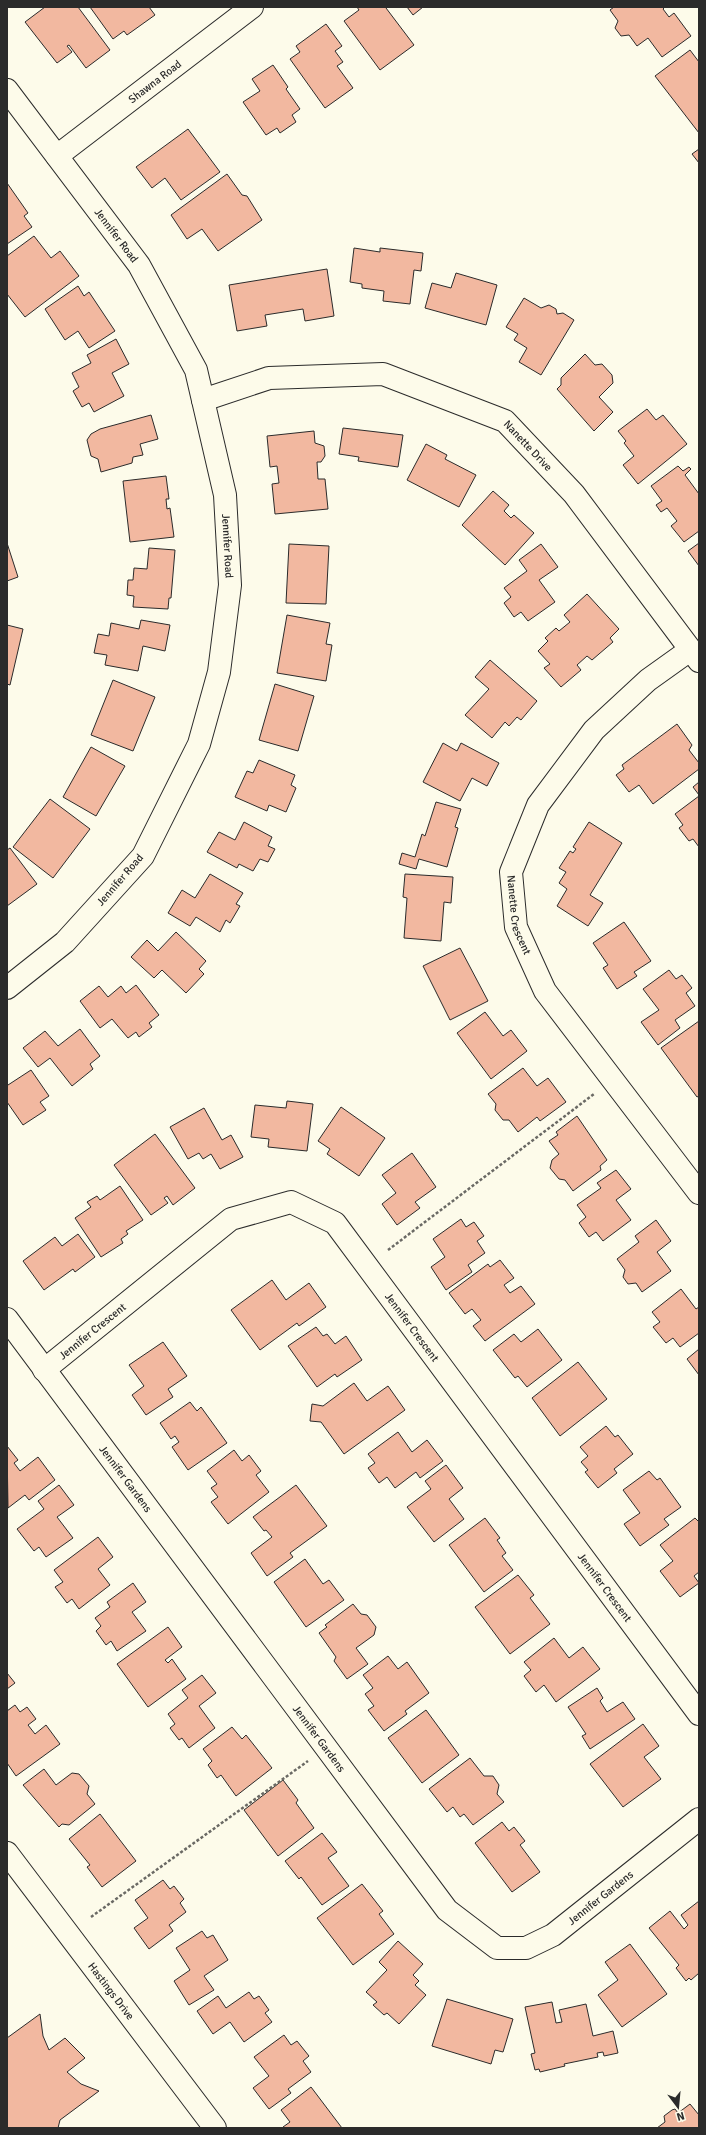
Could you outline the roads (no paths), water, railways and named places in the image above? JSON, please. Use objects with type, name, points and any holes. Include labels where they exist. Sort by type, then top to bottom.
[{"type":"street","name":"Shawna Road","points":[[57,156],[252,7]]},
{"type":"street","name":"Jennifer Road","points":[[7,90],[139,265],[196,370],[225,495],[230,585],[219,672],[199,744],[143,856],[65,942],[7,988]]},
{"type":"street","name":"Nanette Drive","points":[[203,400],[269,378],[384,374],[505,421],[574,494],[695,655]]},
{"type":"street","name":"Nanette Crescent","points":[[695,655],[648,680],[594,730],[538,805],[511,872],[516,927],[545,991],[699,1193]]},
{"type":"street","name":"Jennifer Crescent","points":[[44,1370],[231,1219],[291,1202],[336,1223],[699,1714]]},
{"type":"street","name":"Jennifer Gardens","points":[[7,1320],[448,1910],[497,1948],[526,1948],[553,1935],[699,1818]]},
{"type":"street","name":"Hastings Drive","points":[[7,1854],[215,2128]]}]
